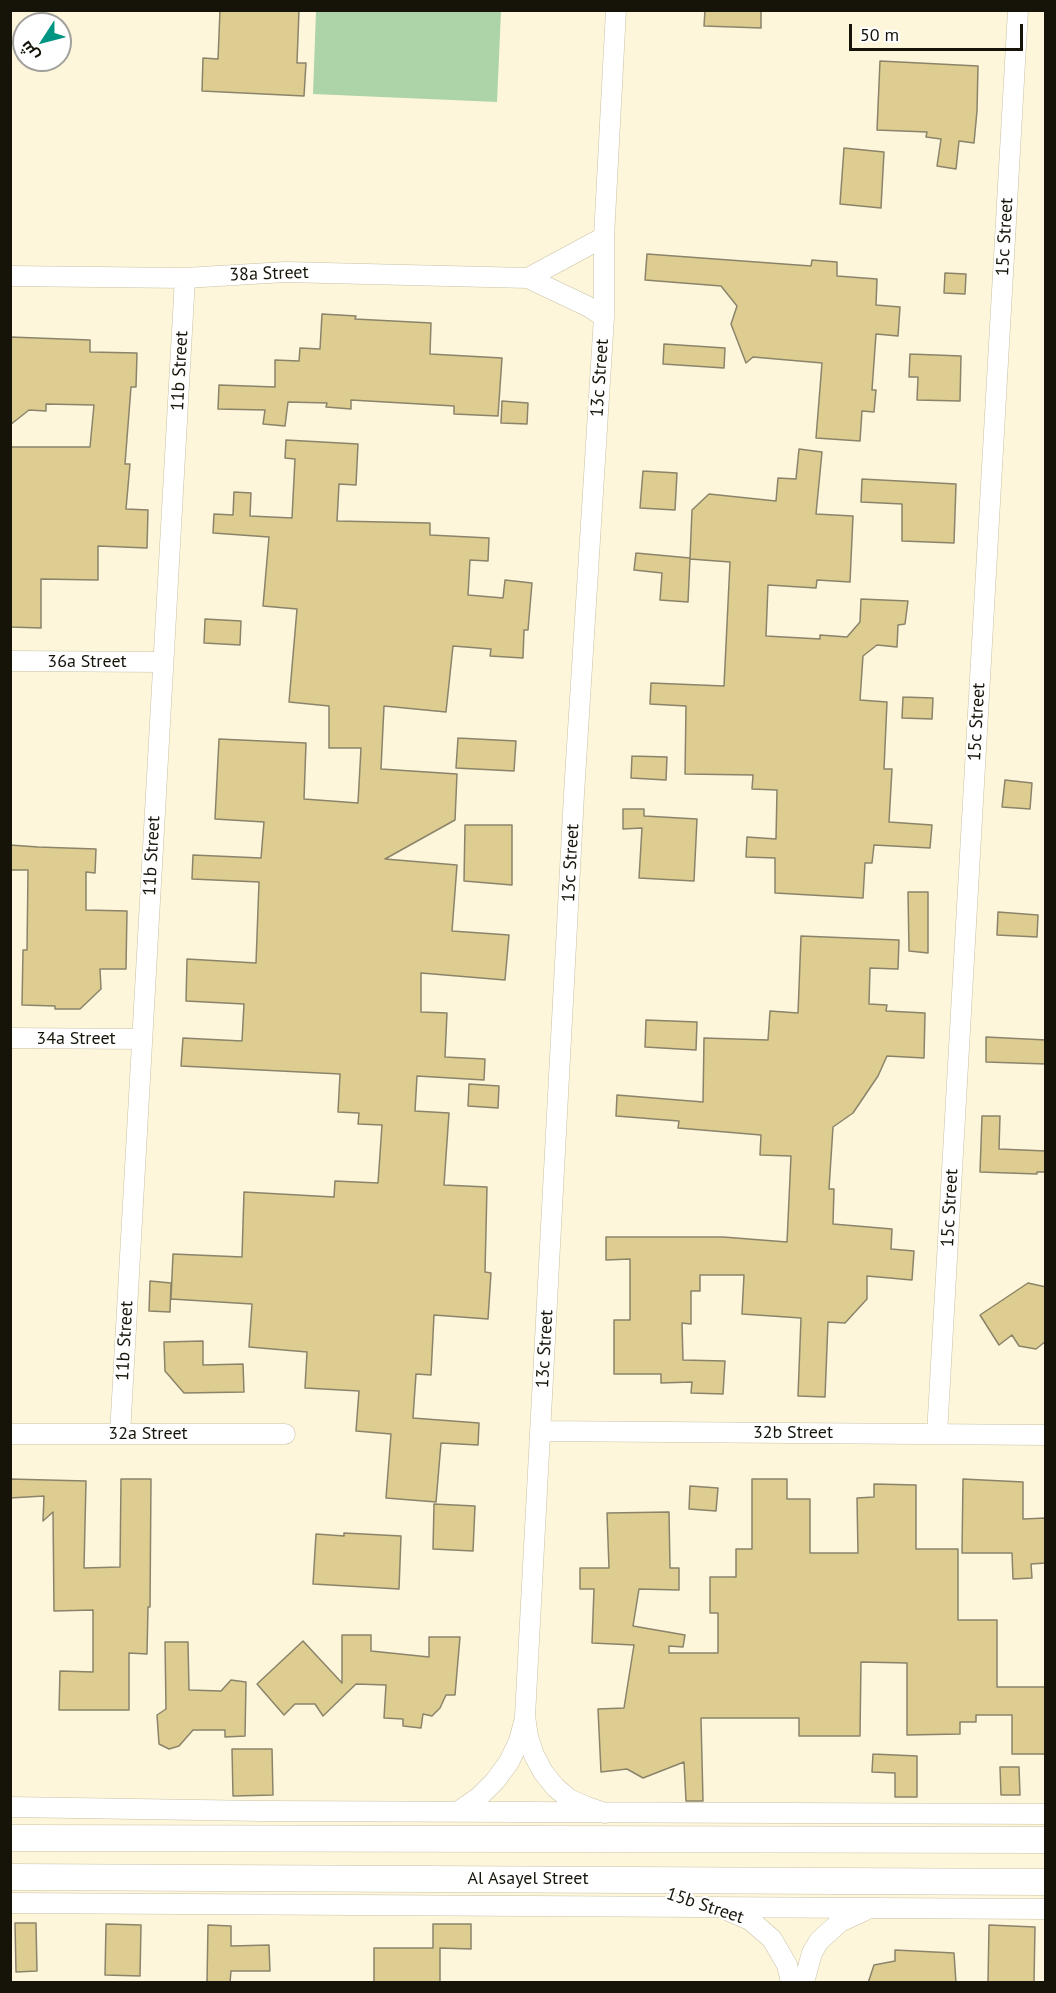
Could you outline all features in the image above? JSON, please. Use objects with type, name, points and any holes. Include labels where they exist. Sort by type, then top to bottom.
[{"type":"street","name":"13c Street","points":[[459,1811],[478,1798],[509,1762],[519,1741],[525,1716],[572,838],[604,317],[604,237],[616,10]]},
{"type":"street","name":"15c Street","points":[[938,1434],[1018,10]]},
{"type":"street","name":"38a Street","points":[[528,278],[604,237]]},
{"type":"street","name":"38a Street","points":[[10,276],[185,278],[285,272],[528,278],[589,307],[604,317]]},
{"type":"street","name":"11b Street","points":[[120,1434],[185,278]]},
{"type":"street","name":"36a Street","points":[[10,661],[163,662]]},
{"type":"street","name":"34a Street","points":[[10,1038],[142,1039]]},
{"type":"street","name":"32b Street","points":[[540,1431],[1046,1435]]},
{"type":"street","name":"32a Street","points":[[10,1434],[285,1434]]},
{"type":"street","name":"13c Street","points":[[525,1716],[534,1755],[549,1780],[569,1799],[604,1812]]},
{"type":"street","points":[[10,1807],[262,1811],[1046,1814]]},
{"type":"street","points":[[10,1838],[1046,1840]]},
{"type":"street","name":"Al Asayel Street","points":[[10,1877],[1046,1882]]},
{"type":"street","name":"15b Street","points":[[621,1879],[709,1907],[737,1913],[762,1928],[781,1950],[791,1983]]},
{"type":"street","points":[[10,1903],[1046,1909]]},
{"type":"street","points":[[804,1983],[812,1953],[829,1931],[852,1916],[879,1908]]},
{"type":"green space","points":[[316,11],[501,11],[497,102],[313,94]]},
{"type":"building","points":[[220,10],[299,10],[297,63],[306,63],[304,96],[202,91],[203,58],[218,59]]},
{"type":"building","points":[[705,10],[761,10],[761,28],[704,26]]},
{"type":"building","points":[[880,61],[978,66],[974,143],[959,141],[956,169],[937,166],[941,139],[926,137],[927,132],[877,130]]},
{"type":"building","points":[[844,148],[884,152],[881,208],[840,204]]},
{"type":"building","points":[[647,254],[811,266],[812,260],[837,262],[837,276],[877,279],[876,305],[900,307],[898,336],[876,334],[872,390],[876,390],[874,412],[862,411],[860,441],[816,438],[822,363],[753,357],[746,363],[731,324],[737,306],[721,286],[645,280]]},
{"type":"building","points":[[945,273],[966,274],[965,294],[944,293]]},
{"type":"building","points":[[322,314],[356,316],[355,319],[431,323],[430,354],[502,358],[498,416],[454,414],[454,406],[351,400],[351,409],[326,407],[327,403],[288,402],[285,426],[263,424],[265,410],[218,409],[219,385],[275,387],[275,360],[299,361],[300,348],[320,349]]},
{"type":"building","points":[[10,337],[90,340],[90,352],[137,353],[136,387],[131,387],[125,464],[130,464],[126,509],[148,510],[147,548],[98,546],[98,580],[41,579],[41,628],[10,627],[10,447],[90,447],[94,405],[46,404],[46,411],[29,410],[10,425]]},
{"type":"building","points":[[664,344],[725,348],[724,368],[663,364]]},
{"type":"building","points":[[910,354],[961,356],[960,401],[917,400],[918,377],[909,377]]},
{"type":"building","points":[[502,401],[528,403],[527,424],[501,423]]},
{"type":"building","points":[[286,440],[358,444],[356,485],[339,484],[337,521],[430,523],[430,535],[489,538],[488,561],[470,560],[468,595],[503,598],[505,580],[532,583],[528,630],[524,630],[523,658],[490,656],[491,649],[453,646],[446,712],[384,706],[381,769],[457,774],[455,820],[385,859],[457,865],[452,931],[509,935],[505,980],[421,973],[421,1012],[447,1013],[445,1057],[485,1059],[484,1080],[417,1076],[415,1111],[449,1113],[444,1185],[487,1187],[485,1272],[491,1273],[488,1319],[434,1315],[431,1375],[416,1374],[413,1418],[479,1423],[478,1445],[441,1443],[436,1502],[386,1498],[391,1434],[356,1431],[359,1391],[305,1388],[307,1352],[249,1347],[252,1304],[171,1299],[173,1254],[242,1257],[244,1192],[334,1197],[335,1181],[378,1183],[382,1125],[358,1124],[359,1113],[338,1112],[340,1074],[181,1066],[183,1038],[242,1041],[244,1004],[186,1001],[187,959],[256,963],[259,882],[192,879],[193,855],[261,858],[264,822],[215,819],[219,739],[306,743],[304,799],[358,803],[361,748],[329,748],[329,706],[289,702],[297,609],[263,606],[269,537],[213,533],[214,514],[233,515],[234,492],[251,493],[250,516],[292,518],[295,459],[285,458]]},
{"type":"building","points":[[799,449],[822,452],[816,514],[853,516],[850,582],[817,580],[816,588],[768,585],[766,636],[820,639],[820,635],[847,637],[860,622],[861,599],[908,601],[905,624],[898,625],[897,647],[877,645],[863,656],[860,700],[887,702],[884,769],[892,769],[889,822],[932,825],[930,848],[874,845],[872,863],[865,863],[863,898],[775,893],[775,858],[746,857],[747,837],[776,839],[777,790],[752,789],[753,775],[685,774],[686,706],[650,704],[651,683],[724,686],[730,562],[690,559],[692,510],[709,494],[776,501],[778,478],[796,479]]},
{"type":"building","points":[[643,471],[677,473],[675,510],[640,508]]},
{"type":"building","points":[[862,479],[956,484],[954,543],[902,541],[902,504],[861,502]]},
{"type":"building","points":[[636,553],[690,558],[688,602],[660,600],[662,573],[634,570]]},
{"type":"building","points":[[205,619],[241,621],[240,645],[204,643]]},
{"type":"building","points":[[903,697],[933,698],[932,719],[902,718]]},
{"type":"building","points":[[458,738],[516,741],[514,771],[456,768]]},
{"type":"building","points":[[632,756],[667,757],[666,780],[631,778]]},
{"type":"building","points":[[1005,780],[1032,783],[1030,809],[1002,807]]},
{"type":"building","points":[[623,809],[644,809],[644,816],[697,819],[694,881],[639,878],[642,828],[623,829]]},
{"type":"building","points":[[465,825],[512,825],[512,885],[464,881]]},
{"type":"building","points":[[10,845],[96,849],[95,873],[86,872],[86,910],[127,911],[126,969],[100,969],[101,989],[80,1009],[22,1005],[23,950],[27,950],[28,870],[10,870]]},
{"type":"building","points":[[908,892],[928,892],[928,953],[909,951]]},
{"type":"building","points":[[998,912],[1038,915],[1037,937],[997,935]]},
{"type":"building","points":[[801,936],[899,940],[898,969],[870,968],[869,1004],[887,1005],[886,1011],[925,1013],[924,1058],[887,1056],[878,1076],[853,1113],[833,1127],[829,1189],[834,1189],[833,1224],[892,1229],[891,1249],[914,1251],[912,1280],[867,1276],[867,1299],[845,1323],[828,1322],[825,1397],[798,1396],[801,1318],[742,1314],[744,1275],[700,1275],[700,1291],[691,1291],[691,1324],[682,1323],[683,1360],[725,1361],[723,1394],[691,1393],[692,1382],[661,1383],[661,1374],[614,1374],[614,1320],[630,1320],[630,1259],[606,1260],[606,1237],[723,1237],[787,1242],[791,1156],[760,1155],[761,1135],[678,1128],[679,1121],[616,1116],[617,1095],[703,1102],[704,1038],[768,1040],[770,1011],[798,1013]]},
{"type":"building","points":[[646,1020],[697,1022],[696,1050],[645,1047]]},
{"type":"building","points":[[986,1037],[1046,1040],[1046,1064],[986,1062]]},
{"type":"building","points":[[469,1084],[499,1086],[498,1108],[468,1106]]},
{"type":"building","points":[[982,1116],[1000,1116],[999,1149],[1046,1151],[1046,1172],[1037,1172],[1037,1174],[980,1172]]},
{"type":"building","points":[[150,1281],[171,1283],[170,1312],[149,1311]]},
{"type":"building","points":[[1028,1283],[1046,1287],[1046,1341],[1036,1349],[1019,1346],[1012,1335],[999,1345],[980,1315]]},
{"type":"building","points":[[203,1341],[203,1365],[243,1364],[244,1392],[184,1393],[165,1371],[164,1342]]},
{"type":"building","points":[[10,1479],[86,1481],[84,1568],[120,1567],[121,1479],[151,1479],[150,1607],[148,1607],[147,1654],[129,1653],[129,1710],[59,1710],[60,1671],[93,1672],[93,1610],[54,1611],[53,1512],[43,1521],[44,1496],[10,1498]]},
{"type":"building","points":[[752,1479],[787,1479],[787,1499],[810,1499],[810,1553],[858,1553],[857,1498],[874,1497],[874,1484],[916,1485],[916,1549],[958,1549],[958,1620],[997,1620],[997,1687],[1046,1687],[1046,1754],[1012,1754],[1012,1715],[976,1715],[976,1722],[960,1722],[960,1734],[907,1735],[907,1663],[861,1662],[860,1736],[799,1736],[799,1718],[701,1718],[703,1801],[686,1801],[684,1762],[643,1778],[627,1769],[601,1772],[598,1709],[624,1708],[634,1645],[592,1643],[594,1589],[580,1589],[580,1568],[609,1568],[607,1513],[669,1512],[670,1568],[679,1568],[679,1590],[639,1589],[633,1626],[685,1635],[683,1647],[669,1646],[669,1653],[718,1653],[718,1613],[710,1613],[710,1577],[736,1577],[736,1549],[752,1549]]},
{"type":"building","points":[[963,1479],[1023,1482],[1023,1519],[1046,1518],[1046,1563],[1031,1564],[1032,1578],[1013,1579],[1012,1553],[962,1553]]},
{"type":"building","points":[[690,1486],[718,1488],[716,1511],[689,1509]]},
{"type":"building","points":[[434,1504],[475,1506],[473,1551],[433,1549]]},
{"type":"building","points":[[344,1533],[401,1536],[399,1589],[313,1584],[316,1534],[344,1536]]},
{"type":"building","points":[[342,1635],[371,1635],[371,1651],[429,1657],[429,1637],[460,1637],[455,1695],[446,1695],[440,1708],[432,1716],[423,1714],[421,1728],[403,1726],[403,1719],[384,1718],[386,1685],[356,1684],[323,1716],[315,1704],[295,1704],[284,1715],[257,1684],[303,1641],[342,1683]]},
{"type":"building","points":[[165,1642],[188,1642],[189,1690],[221,1691],[231,1680],[246,1682],[245,1736],[225,1737],[225,1730],[193,1730],[179,1746],[169,1749],[159,1744],[157,1715],[166,1709]]},
{"type":"building","points":[[232,1749],[272,1749],[273,1795],[233,1796]]},
{"type":"building","points":[[873,1754],[917,1756],[917,1797],[895,1797],[895,1773],[872,1772]]},
{"type":"building","points":[[1000,1767],[1019,1767],[1020,1795],[1001,1795]]},
{"type":"building","points":[[15,1923],[36,1923],[37,1971],[16,1972]]},
{"type":"building","points":[[106,1924],[141,1925],[140,1976],[105,1975]]},
{"type":"building","points":[[433,1924],[471,1924],[471,1949],[440,1948],[440,1983],[374,1983],[374,1948],[433,1948]]},
{"type":"building","points":[[208,1925],[231,1926],[231,1946],[269,1945],[270,1971],[231,1971],[230,1983],[207,1983]]},
{"type":"building","points":[[989,1925],[1035,1927],[1034,1983],[988,1983]]},
{"type":"building","points":[[895,1950],[954,1953],[956,1983],[868,1983],[874,1965],[895,1961]]}]
